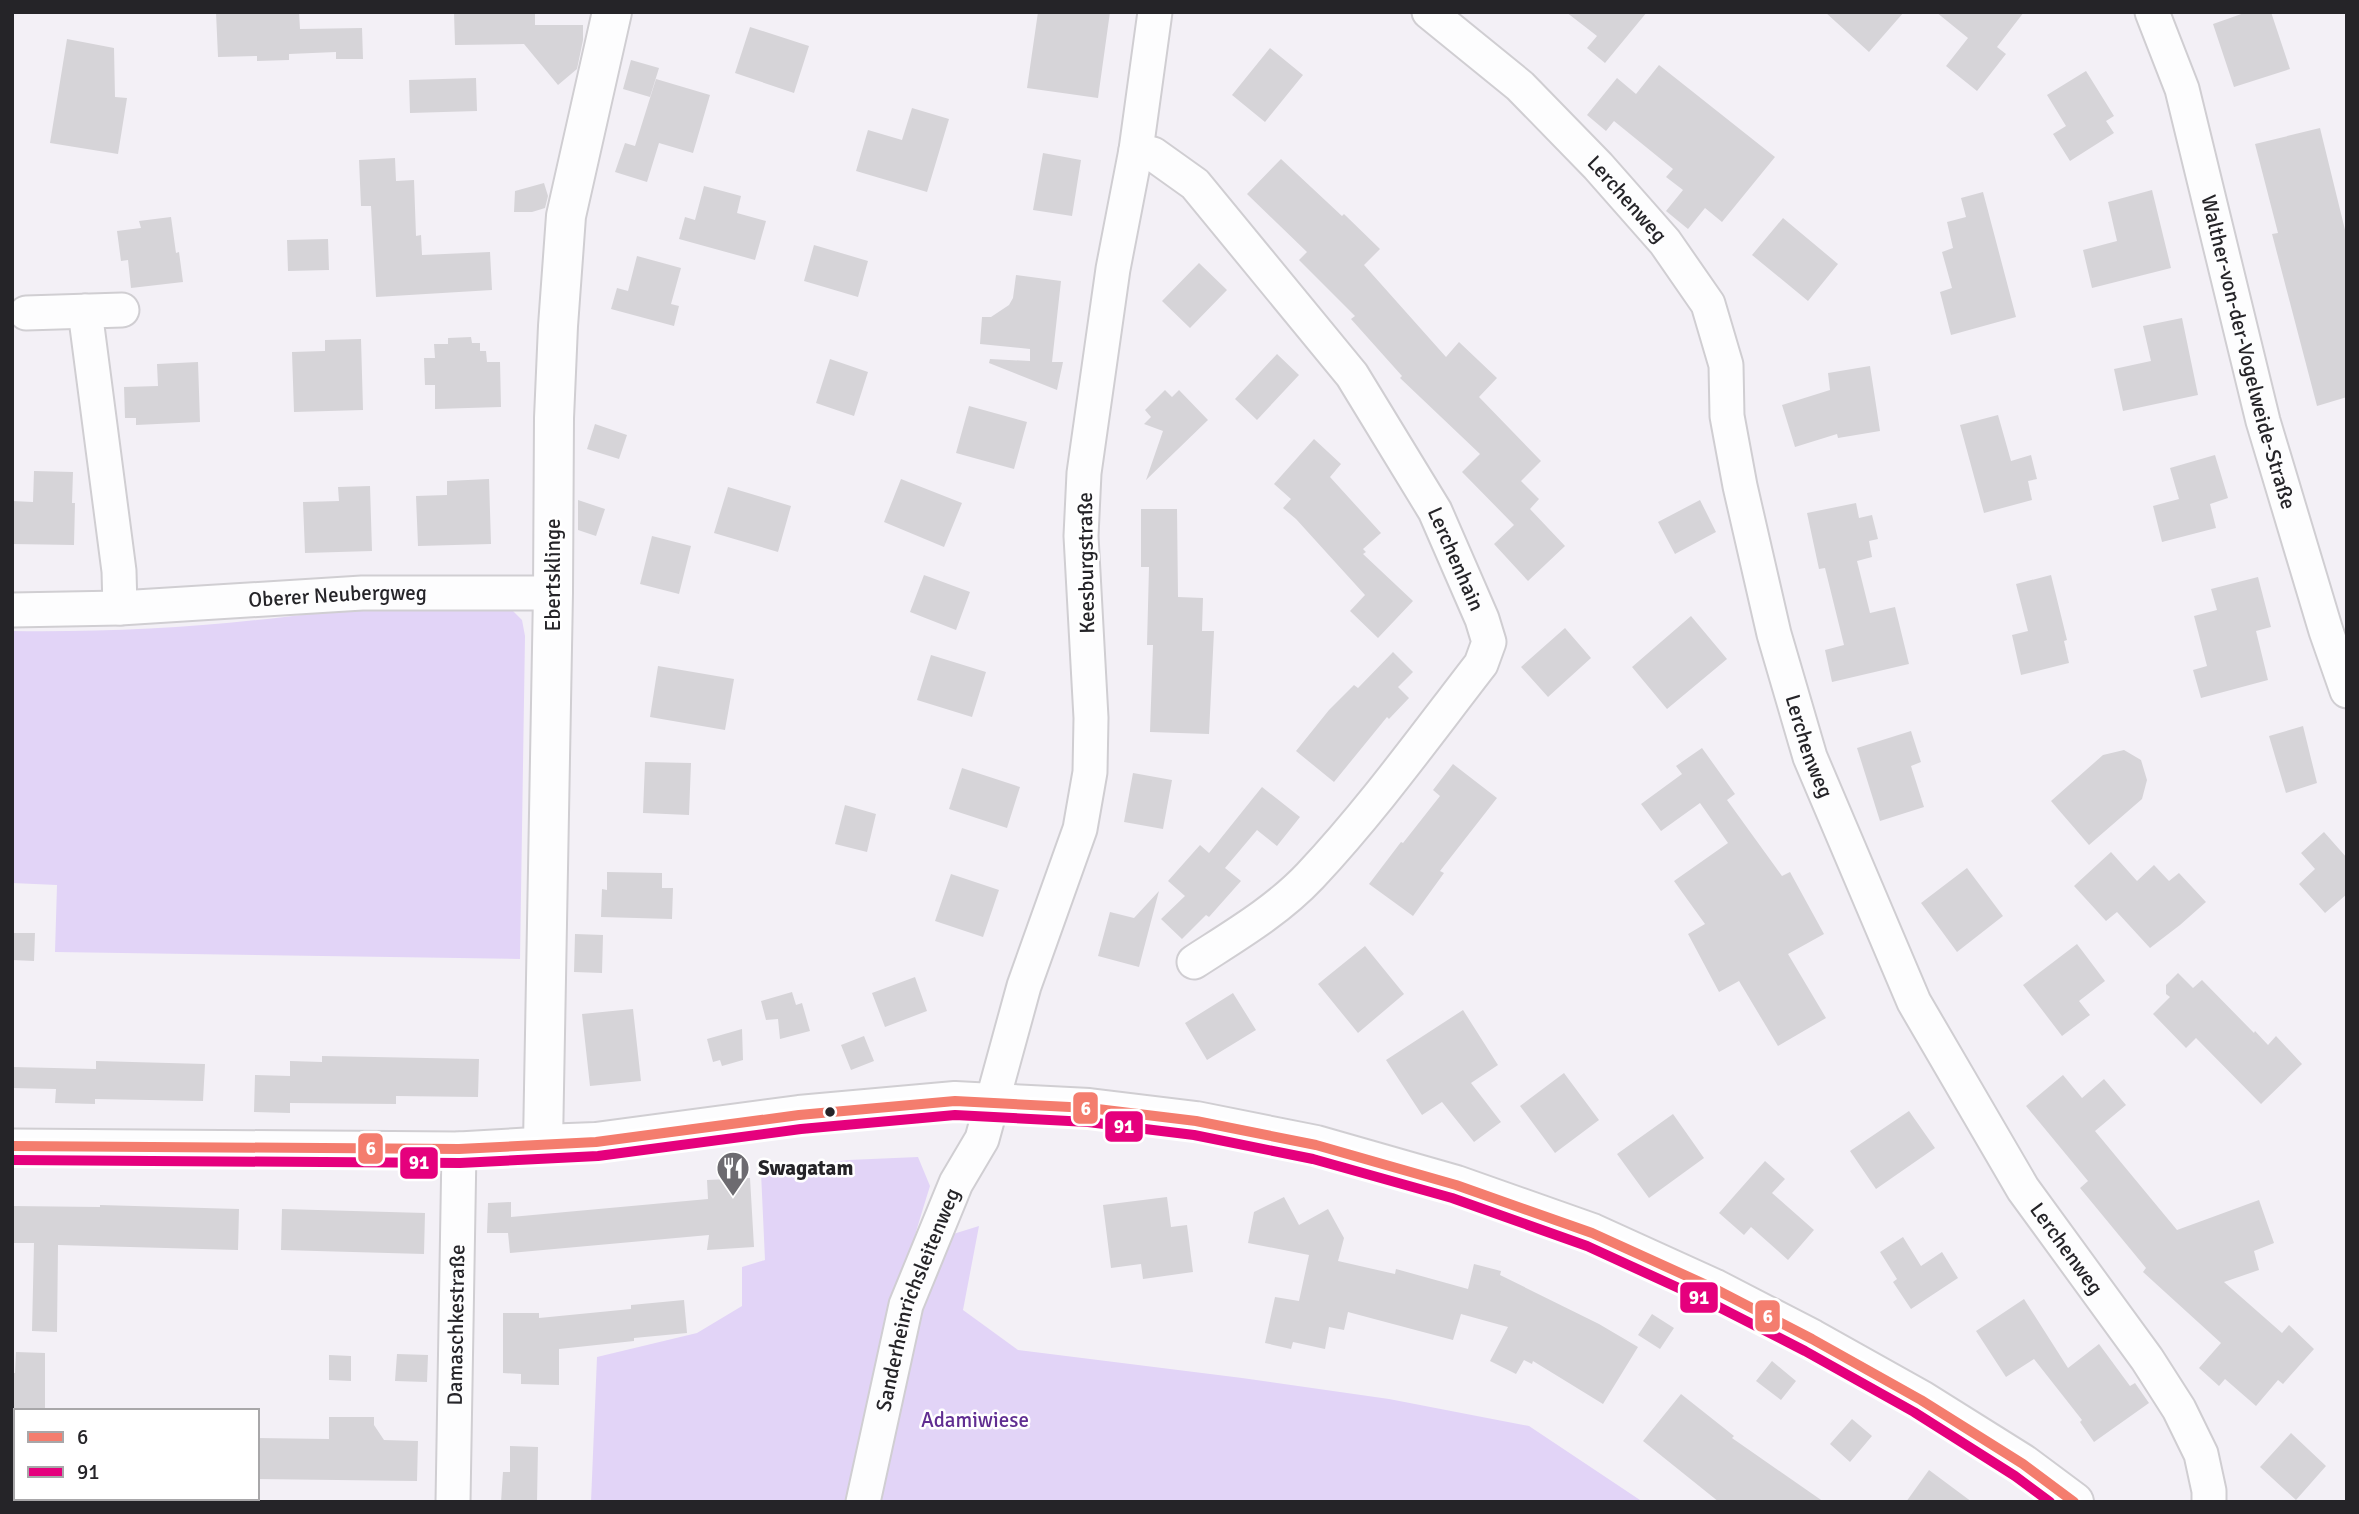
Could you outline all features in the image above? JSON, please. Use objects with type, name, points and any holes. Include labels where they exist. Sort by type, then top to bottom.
[{"type":"street","name":"Ebertsklinge","points":[[543,1144],[554,418],[566,216],[612,12]]},
{"type":"street","name":"Keesburgstraße","points":[[993,1104],[1024,986],[1080,829],[1090,772],[1091,718],[1081,536],[1084,474],[1113,269],[1136,150],[1155,12]]},
{"type":"street","name":"Lerchenweg","points":[[1429,12],[1520,86],[1598,166],[1665,242],[1708,304],[1726,365],[1727,416],[1740,486],[1774,634],[1810,757],[1914,1002],[2023,1189],[2147,1359],[2179,1409],[2200,1454],[2209,1502]]},
{"type":"street","name":"Walther-von-der-Vogelweide-Straße","points":[[2152,12],[2182,89],[2263,421],[2347,691]]},
{"type":"street","name":"Lerchenhain","points":[[1136,150],[1153,154],[1195,184],[1352,375],[1436,511],[1482,619],[1489,642],[1481,664],[1383,790],[1309,877],[1257,921],[1194,962]]},
{"type":"street","points":[[26,313],[122,310]]},
{"type":"street","points":[[85,311],[119,571],[120,608]]},
{"type":"street","name":"Oberer Neubergweg","points":[[12,610],[120,608],[362,593],[553,593]]},
{"type":"street","points":[[12,1146],[459,1149],[596,1142],[871,1107],[955,1101],[1089,1108],[1196,1121],[1316,1145],[1456,1185],[1592,1233],[1713,1288],[1812,1339],[2023,1464],[2074,1502]]},
{"type":"street","name":"Sanderheinrichsleitenweg","points":[[863,1502],[906,1305],[956,1184],[982,1139],[993,1104]]},
{"type":"street","name":"Damaschkestraße","points":[[453,1502],[459,1149]]},
{"type":"street","points":[[81,1500],[219,1502]]},
{"type":"green space","points":[[358,609],[513,611],[522,620],[525,636],[520,959],[55,952],[57,885],[12,883],[12,631],[166,628]]},
{"type":"green space","points":[[918,1157],[930,1186],[896,1303],[849,1502],[591,1502],[597,1357],[697,1333],[742,1306],[742,1267],[765,1260],[761,1172],[848,1160]]},
{"type":"green space","name":"Adamiwiese","points":[[979,1226],[963,1310],[1018,1350],[1389,1399],[1529,1426],[1643,1502],[872,1502],[916,1310],[950,1235]]},
{"type":"building","points":[[216,12],[299,12],[300,29],[362,28],[363,59],[336,59],[336,52],[289,54],[289,60],[257,61],[257,56],[218,57]]},
{"type":"building","points":[[454,12],[535,12],[535,25],[583,25],[577,69],[558,85],[524,44],[455,45]]},
{"type":"building","points":[[1038,12],[1110,12],[1098,98],[1027,88]]},
{"type":"building","points":[[1566,12],[1647,12],[1605,63],[1587,48],[1597,36]]},
{"type":"building","points":[[1825,12],[1904,12],[1869,52]]},
{"type":"building","points":[[1936,12],[2024,12],[1997,47],[2006,54],[1977,91],[1946,66],[1968,38]]},
{"type":"building","points":[[2247,12],[2271,12],[2290,69],[2234,87],[2213,24]]},
{"type":"building","points":[[750,27],[809,46],[794,93],[735,73]]},
{"type":"building","points":[[67,39],[114,48],[115,97],[127,98],[118,154],[50,143]]},
{"type":"building","points":[[1270,48],[1303,75],[1265,122],[1232,95]]},
{"type":"building","points":[[631,60],[659,68],[650,97],[623,89]]},
{"type":"building","points":[[1659,65],[1775,157],[1722,222],[1705,208],[1688,229],[1666,211],[1683,190],[1666,177],[1673,169],[1614,121],[1606,131],[1587,115],[1617,78],[1636,94]]},
{"type":"building","points":[[2086,71],[2114,116],[2106,121],[2114,133],[2070,161],[2053,134],[2066,126],[2047,95]]},
{"type":"building","points":[[476,78],[477,111],[410,113],[409,80]]},
{"type":"building","points":[[656,79],[710,95],[693,153],[659,143],[647,182],[615,172],[625,143],[635,146]]},
{"type":"building","points":[[912,108],[949,119],[927,192],[856,171],[868,130],[902,140]]},
{"type":"building","points":[[2320,128],[2347,238],[2347,397],[2317,406],[2272,234],[2278,233],[2255,144]]},
{"type":"building","points":[[1043,153],[1081,160],[1072,216],[1033,210]]},
{"type":"building","points":[[395,158],[396,181],[414,180],[416,236],[421,235],[422,255],[490,252],[492,290],[376,297],[371,206],[361,206],[359,160]]},
{"type":"building","points":[[1281,159],[1380,249],[1364,265],[1446,357],[1459,342],[1497,378],[1479,397],[1541,461],[1521,481],[1539,499],[1530,509],[1565,546],[1528,581],[1494,544],[1514,525],[1462,472],[1480,454],[1400,378],[1402,376],[1351,319],[1355,316],[1299,260],[1307,252],[1247,194]]},
{"type":"building","points":[[544,183],[548,196],[545,208],[532,212],[514,212],[515,191]]},
{"type":"building","points":[[704,186],[741,196],[737,213],[766,221],[755,260],[679,239],[685,217],[695,220]]},
{"type":"building","points":[[2152,190],[2171,268],[2092,288],[2083,250],[2117,241],[2108,202]]},
{"type":"building","points":[[1983,192],[2016,317],[1951,335],[1940,292],[1952,288],[1942,252],[1953,248],[1947,222],[1966,217],[1961,198]]},
{"type":"building","points":[[171,217],[183,282],[131,288],[128,260],[121,261],[117,231],[141,228],[139,221]]},
{"type":"building","points":[[1783,218],[1838,264],[1808,301],[1752,255]]},
{"type":"building","points":[[328,239],[329,270],[288,271],[287,240]]},
{"type":"building","points":[[814,245],[868,261],[858,297],[804,281]]},
{"type":"building","points":[[637,256],[681,268],[671,304],[679,306],[674,326],[611,309],[617,288],[628,291]]},
{"type":"building","points":[[1199,263],[1227,290],[1190,328],[1162,301]]},
{"type":"building","points":[[1016,275],[1061,281],[1052,362],[1063,362],[1057,390],[989,363],[990,359],[1030,361],[1030,349],[980,344],[982,317],[991,317],[1009,305],[1013,298]]},
{"type":"building","points":[[2182,318],[2198,395],[2123,411],[2114,369],[2151,361],[2143,326]]},
{"type":"building","points":[[471,337],[472,343],[480,343],[480,351],[486,351],[487,362],[500,362],[501,407],[435,409],[435,385],[425,385],[424,358],[435,358],[434,344],[448,344],[448,338]]},
{"type":"building","points":[[361,339],[363,410],[294,412],[292,352],[325,351],[325,340]]},
{"type":"building","points":[[1277,354],[1299,375],[1257,420],[1235,399]]},
{"type":"building","points":[[830,359],[868,372],[854,416],[816,403]]},
{"type":"building","points":[[198,362],[200,422],[136,425],[136,418],[125,418],[124,387],[158,386],[157,364]]},
{"type":"building","points":[[1870,366],[1880,431],[1838,438],[1837,434],[1795,447],[1782,405],[1830,390],[1828,373]]},
{"type":"building","points":[[1165,390],[1172,397],[1179,390],[1208,420],[1146,480],[1163,431],[1144,424],[1151,417],[1145,410]]},
{"type":"building","points":[[969,406],[1027,422],[1014,469],[956,453]]},
{"type":"building","points":[[1998,415],[2011,461],[2031,455],[2037,479],[2028,481],[2032,500],[1984,513],[1960,425]]},
{"type":"building","points":[[595,424],[627,435],[619,459],[587,449]]},
{"type":"building","points":[[1314,439],[1341,464],[1330,477],[1381,533],[1363,549],[1366,552],[1363,554],[1413,601],[1378,638],[1350,611],[1365,595],[1283,508],[1291,499],[1274,484]]},
{"type":"building","points":[[2215,455],[2228,498],[2210,504],[2216,528],[2162,542],[2153,506],[2179,499],[2170,468]]},
{"type":"building","points":[[34,471],[73,472],[74,545],[12,544],[12,501],[33,502]]},
{"type":"building","points":[[489,479],[491,544],[418,546],[416,496],[447,495],[447,481]]},
{"type":"building","points":[[901,479],[962,503],[944,547],[884,522]]},
{"type":"building","points":[[370,486],[372,551],[305,553],[303,502],[339,501],[338,487]]},
{"type":"building","points":[[728,487],[791,506],[778,552],[714,533]]},
{"type":"building","points":[[578,500],[605,509],[596,536],[578,530]]},
{"type":"building","points":[[1700,500],[1716,532],[1675,554],[1658,522]]},
{"type":"building","points":[[1856,503],[1859,518],[1872,515],[1878,539],[1869,541],[1872,557],[1857,561],[1870,613],[1895,607],[1909,664],[1832,682],[1825,650],[1844,645],[1825,568],[1819,569],[1807,513]]},
{"type":"building","points":[[1141,509],[1177,509],[1178,597],[1203,598],[1202,631],[1214,631],[1209,734],[1150,732],[1153,645],[1147,645],[1149,567],[1141,567]]},
{"type":"building","points":[[652,536],[691,546],[679,594],[640,584]]},
{"type":"building","points":[[924,575],[970,592],[956,630],[910,612]]},
{"type":"building","points":[[2051,575],[2067,640],[2064,641],[2069,663],[2021,675],[2012,635],[2028,631],[2016,584]]},
{"type":"building","points":[[2258,577],[2271,627],[2256,631],[2268,680],[2201,698],[2193,670],[2207,666],[2194,616],[2217,610],[2211,589]]},
{"type":"building","points":[[1691,616],[1727,659],[1667,709],[1632,667]]},
{"type":"building","points":[[1565,628],[1591,658],[1548,697],[1521,667]]},
{"type":"building","points":[[1393,652],[1413,672],[1398,687],[1409,698],[1389,719],[1387,717],[1334,782],[1296,751],[1329,710],[1354,685],[1358,688]]},
{"type":"building","points":[[931,655],[986,672],[972,717],[917,700]]},
{"type":"building","points":[[658,666],[734,679],[725,730],[650,717]]},
{"type":"building","points":[[2303,726],[2317,783],[2286,793],[2269,736]]},
{"type":"building","points":[[1911,731],[1921,762],[1911,766],[1924,807],[1880,821],[1857,748]]},
{"type":"building","points":[[1702,748],[1735,794],[1727,800],[1782,876],[1790,872],[1824,934],[1788,954],[1826,1018],[1778,1046],[1739,981],[1719,992],[1688,934],[1705,924],[1674,881],[1728,843],[1700,803],[1661,831],[1641,804],[1682,774],[1676,766]]},
{"type":"building","points":[[2124,750],[2141,760],[2147,780],[2142,799],[2089,845],[2051,801],[2103,755]]},
{"type":"building","points":[[645,762],[691,763],[689,815],[643,813]]},
{"type":"building","points":[[1453,764],[1497,798],[1440,871],[1444,873],[1413,916],[1369,884],[1440,796],[1433,790]]},
{"type":"building","points":[[962,768],[1020,787],[1007,828],[949,809]]},
{"type":"building","points":[[1133,773],[1172,780],[1163,829],[1124,822]]},
{"type":"building","points":[[1262,787],[1300,817],[1277,846],[1257,830],[1225,868],[1241,881],[1209,917],[1206,915],[1182,939],[1161,919],[1185,896],[1168,881],[1200,845],[1209,853]]},
{"type":"building","points":[[845,805],[876,814],[867,852],[835,844]]},
{"type":"building","points":[[2324,832],[2347,858],[2347,894],[2325,913],[2299,884],[2315,869],[2301,853]]},
{"type":"building","points":[[2111,852],[2137,881],[2154,865],[2169,881],[2179,873],[2206,902],[2150,948],[2117,912],[2106,921],[2074,886]]},
{"type":"building","points":[[1967,868],[2003,916],[1957,952],[1921,903]]},
{"type":"building","points":[[607,872],[662,873],[662,888],[673,888],[672,919],[601,917],[602,889],[607,890]]},
{"type":"building","points":[[951,874],[999,890],[983,937],[935,921]]},
{"type":"building","points":[[1159,891],[1139,967],[1098,956],[1110,912],[1134,918]]},
{"type":"building","points":[[12,933],[35,933],[34,961],[12,960]]},
{"type":"building","points":[[575,934],[603,935],[602,973],[574,972]]},
{"type":"building","points":[[2077,944],[2105,981],[2079,1001],[2090,1015],[2062,1036],[2023,985]]},
{"type":"building","points":[[1365,946],[1404,994],[1358,1033],[1318,984]]},
{"type":"building","points":[[2178,973],[2193,988],[2202,980],[2268,1045],[2276,1036],[2302,1064],[2261,1104],[2196,1038],[2186,1048],[2153,1014],[2170,997],[2166,994],[2166,985]]},
{"type":"building","points":[[915,977],[927,1011],[885,1027],[872,993]]},
{"type":"building","points":[[792,992],[796,1005],[802,1003],[810,1031],[780,1039],[778,1019],[766,1020],[761,1001]]},
{"type":"building","points":[[1233,993],[1256,1030],[1207,1060],[1185,1023]]},
{"type":"building","points":[[633,1009],[641,1081],[590,1086],[582,1014]]},
{"type":"building","points":[[1463,1010],[1498,1065],[1471,1083],[1501,1122],[1474,1142],[1442,1102],[1422,1115],[1386,1060]]},
{"type":"building","points":[[742,1029],[743,1060],[722,1066],[720,1060],[713,1062],[707,1039]]},
{"type":"building","points":[[864,1036],[874,1061],[851,1070],[841,1045]]},
{"type":"building","points":[[322,1056],[479,1059],[478,1097],[396,1096],[396,1104],[290,1103],[290,1113],[254,1112],[255,1075],[290,1076],[290,1061],[322,1062]]},
{"type":"building","points":[[96,1061],[205,1064],[203,1101],[95,1099],[95,1104],[55,1103],[56,1089],[12,1088],[12,1067],[96,1069]]},
{"type":"building","points":[[1564,1073],[1599,1120],[1555,1153],[1520,1106]]},
{"type":"building","points":[[2063,1075],[2082,1098],[2104,1079],[2126,1105],[2095,1131],[2177,1230],[2259,1200],[2274,1243],[2254,1251],[2259,1270],[2224,1282],[2282,1333],[2289,1325],[2314,1349],[2283,1384],[2278,1380],[2256,1406],[2225,1379],[2219,1386],[2199,1368],[2221,1343],[2143,1272],[2146,1268],[2080,1188],[2088,1181],[2026,1106]]},
{"type":"building","points":[[1909,1111],[1935,1148],[1876,1189],[1850,1151]]},
{"type":"building","points":[[1673,1114],[1704,1158],[1649,1198],[1617,1154]]},
{"type":"building","points":[[1765,1161],[1785,1179],[1772,1193],[1814,1230],[1788,1260],[1751,1227],[1744,1235],[1719,1213]]},
{"type":"building","points":[[750,1178],[754,1247],[707,1250],[709,1235],[510,1253],[508,1233],[487,1233],[488,1203],[511,1202],[511,1217],[708,1199],[707,1180]]},
{"type":"building","points":[[1167,1197],[1171,1227],[1187,1225],[1193,1272],[1143,1279],[1141,1264],[1111,1268],[1103,1205]]},
{"type":"building","points":[[1284,1197],[1299,1225],[1328,1209],[1344,1238],[1338,1261],[1395,1274],[1396,1269],[1468,1289],[1474,1264],[1501,1271],[1500,1275],[1599,1324],[1638,1347],[1603,1404],[1533,1361],[1532,1364],[1524,1360],[1516,1374],[1490,1361],[1508,1327],[1461,1314],[1453,1340],[1348,1312],[1344,1330],[1329,1327],[1325,1349],[1293,1342],[1291,1349],[1265,1343],[1275,1297],[1299,1301],[1309,1255],[1248,1243],[1254,1212]]},
{"type":"building","points":[[100,1205],[239,1209],[238,1250],[58,1245],[57,1332],[32,1331],[34,1243],[12,1243],[12,1206]]},
{"type":"building","points":[[282,1209],[425,1213],[424,1254],[281,1250]]},
{"type":"building","points":[[1903,1237],[1921,1266],[1942,1252],[1958,1278],[1911,1309],[1893,1282],[1897,1279],[1880,1252]]},
{"type":"building","points":[[2024,1299],[2068,1368],[2099,1344],[2130,1386],[2135,1383],[2149,1403],[2094,1442],[2080,1422],[2082,1420],[2034,1359],[2006,1377],[1976,1331]]},
{"type":"building","points":[[684,1300],[687,1333],[559,1349],[559,1385],[521,1384],[521,1374],[503,1373],[503,1313],[539,1313],[539,1318],[631,1309],[631,1305]]},
{"type":"building","points":[[1652,1314],[1674,1328],[1660,1349],[1638,1335]]},
{"type":"building","points":[[16,1352],[45,1353],[45,1409],[12,1411],[12,1373],[15,1373]]},
{"type":"building","points":[[397,1354],[428,1355],[427,1382],[395,1381]]},
{"type":"building","points":[[329,1355],[351,1356],[351,1381],[329,1380]]},
{"type":"building","points":[[1772,1361],[1796,1381],[1781,1400],[1756,1381]]},
{"type":"building","points":[[1681,1394],[1734,1436],[1732,1438],[1824,1502],[1719,1502],[1643,1441]]},
{"type":"building","points":[[329,1417],[374,1417],[374,1425],[384,1440],[418,1441],[417,1481],[259,1479],[259,1438],[329,1439]]},
{"type":"building","points":[[1852,1419],[1872,1436],[1850,1462],[1830,1444]]},
{"type":"building","points":[[2291,1433],[2326,1466],[2296,1500],[2260,1467]]},
{"type":"building","points":[[510,1446],[538,1447],[537,1502],[501,1502],[503,1472],[510,1472]]},
{"type":"building","points":[[1929,1470],[1972,1502],[1906,1502]]},
{"type":"transit line","name":"6","points":[[12,1146],[459,1149],[596,1142],[799,1115],[955,1101],[1089,1108],[1196,1121],[1316,1145],[1456,1185],[1592,1233],[1713,1288],[1812,1339],[1921,1400],[2023,1464],[2074,1502]]},
{"type":"transit line","name":"91","points":[[12,1160],[460,1163],[598,1156],[801,1129],[955,1115],[1088,1122],[1194,1135],[1313,1159],[1452,1198],[1587,1246],[1707,1301],[1805,1351],[1914,1412],[2015,1476],[2050,1502]]},
{"type":"place","name":"Swagatam","points":[[733,1198]]}]
